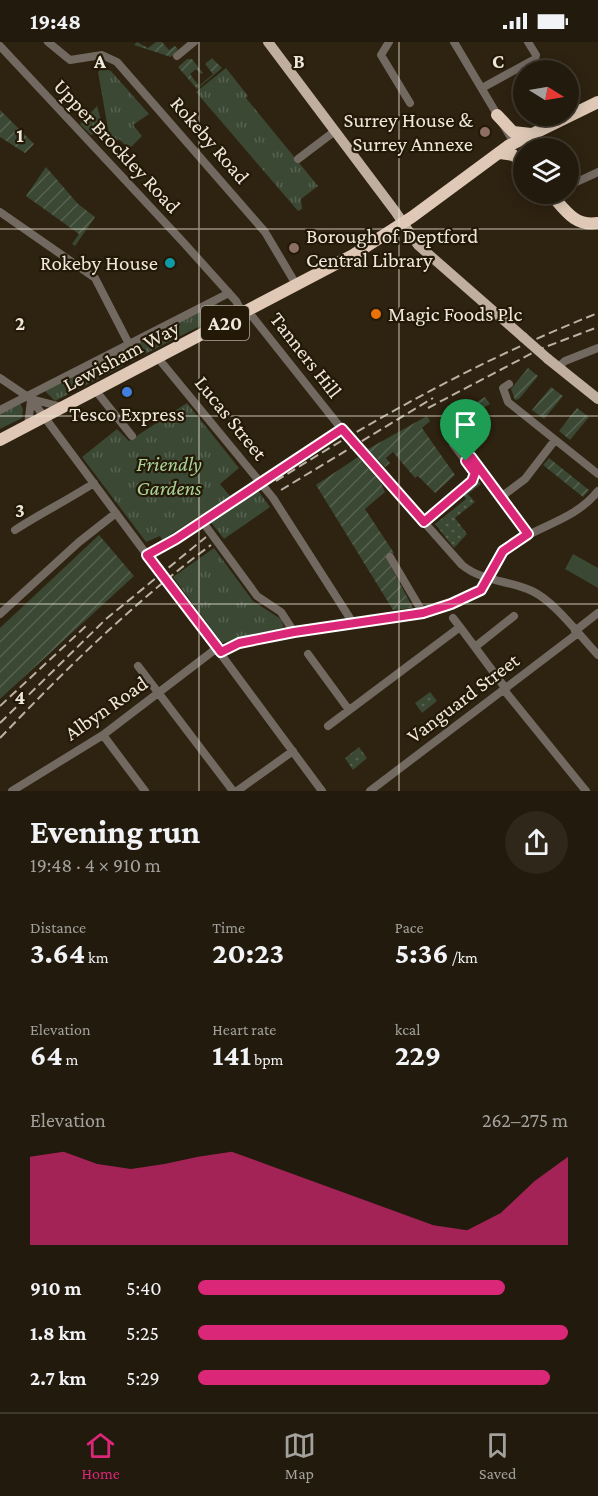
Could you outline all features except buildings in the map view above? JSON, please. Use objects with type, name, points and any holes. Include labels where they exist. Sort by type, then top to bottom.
[{"type":"highway","name":"Lewisham Way","points":[[525,138],[598,102]]},
{"type":"highway","points":[[497,115],[513,132],[533,134]]},
{"type":"highway","name":"Lewisham Way","points":[[0,440],[353,255],[403,223],[513,144]]},
{"type":"highway","points":[[501,153],[513,155]]},
{"type":"highway","points":[[562,204],[574,219],[588,224],[598,223]]},
{"type":"main road","points":[[268,42],[426,254],[598,399]]},
{"type":"street","name":"Upper Brockley Road","points":[[48,42],[70,60]]},
{"type":"street","points":[[177,56],[194,42]]},
{"type":"street","points":[[389,42],[381,55],[410,103]]},
{"type":"street","points":[[454,42],[513,141]]},
{"type":"street","points":[[482,88],[535,60],[536,55],[528,42]]},
{"type":"street","name":"Upper Brockley Road","points":[[0,46],[229,293]]},
{"type":"street","name":"Rokeby Road","points":[[70,60],[102,55],[117,63],[265,232],[297,286]]},
{"type":"street","points":[[298,159],[335,131]]},
{"type":"street","points":[[579,181],[598,172]]},
{"type":"street","points":[[0,212],[95,278],[129,344]]},
{"type":"street","name":"Lewisham Way","points":[[0,410],[29,398],[229,293]]},
{"type":"street","name":"Tanners Hill","points":[[229,293],[343,431],[462,565],[478,576],[518,585],[539,595],[598,655]]},
{"type":"street","points":[[558,367],[565,361],[598,348]]},
{"type":"street","name":"Lucas Street","points":[[158,358],[260,482],[285,516],[353,623]]},
{"type":"street","points":[[0,378],[29,398],[45,417],[322,791]]},
{"type":"street","points":[[509,384],[503,388],[508,402],[598,474]]},
{"type":"street","points":[[96,391],[132,436]]},
{"type":"street","points":[[29,398],[64,408]]},
{"type":"street","points":[[28,426],[29,398]]},
{"type":"street","points":[[147,555],[343,431]]},
{"type":"street","points":[[501,497],[525,478],[555,440]]},
{"type":"street","points":[[424,522],[472,481],[475,473],[453,444]]},
{"type":"street","points":[[466,461],[471,457],[528,534]]},
{"type":"street","points":[[15,530],[40,513],[72,498],[94,483]]},
{"type":"street","points":[[489,579],[503,551],[528,534],[580,509],[598,491]]},
{"type":"street","points":[[0,614],[116,513]]},
{"type":"street","points":[[202,521],[257,596],[281,612],[294,632]]},
{"type":"street","points":[[390,557],[423,613]]},
{"type":"street","name":"Albyn Road","points":[[12,791],[103,735],[219,650],[239,643],[294,632],[423,613],[478,593],[489,579]]},
{"type":"street","name":"Vanguard Street","points":[[370,791],[505,689],[598,613]]},
{"type":"street","points":[[475,647],[514,616]]},
{"type":"street","points":[[453,618],[505,689],[586,791]]},
{"type":"street","points":[[327,726],[460,627]]},
{"type":"street","points":[[308,654],[349,710]]},
{"type":"street","points":[[138,666],[235,791],[293,751]]},
{"type":"street","points":[[103,735],[145,791]]},
{"type":"green space","points":[[137,42],[148,48],[156,42],[162,42],[169,50],[175,46],[178,49],[171,57],[134,45]]},
{"type":"green space","points":[[212,58],[222,68],[197,89],[178,67],[187,59],[192,59],[203,73],[201,74],[196,69],[190,74],[199,86],[213,74],[205,64]]},
{"type":"green space","points":[[102,68],[111,71],[149,114],[133,125],[142,136],[129,149],[119,139],[111,146],[98,72]]},
{"type":"green space","points":[[226,68],[248,96],[246,98],[318,186],[301,199],[302,209],[298,211],[196,92]]},
{"type":"green space","points":[[97,106],[108,143],[106,145],[96,133],[91,135],[80,124]]},
{"type":"green space","points":[[0,110],[34,144],[25,153],[0,137]]},
{"type":"green space","points":[[46,167],[78,204],[95,217],[75,246],[72,244],[79,234],[26,196]]},
{"type":"green space","points":[[217,302],[216,318],[139,357],[138,344]]},
{"type":"green space","points":[[128,350],[129,357],[135,360],[122,364],[123,366],[55,401],[45,391]]},
{"type":"green space","points":[[528,368],[538,376],[519,399],[515,400],[511,389]]},
{"type":"green space","points":[[551,387],[563,396],[544,419],[532,410]]},
{"type":"green space","points":[[485,397],[490,404],[479,410],[483,416],[457,437],[450,428],[447,430],[443,422]]},
{"type":"green space","points":[[20,403],[23,409],[22,418],[0,429],[0,414]]},
{"type":"green space","name":"Friendly Gardens","points":[[187,403],[239,468],[220,484],[230,496],[162,540],[160,536],[146,542],[82,457],[117,429],[129,441]]},
{"type":"green space","points":[[577,408],[589,417],[570,440],[559,431]]},
{"type":"green space","points":[[427,416],[430,421],[422,428],[455,475],[435,493],[418,476],[415,478],[393,452],[386,458],[390,463],[385,467],[368,449]]},
{"type":"green space","points":[[358,457],[381,483],[385,492],[365,509],[394,553],[386,557],[413,608],[393,610],[316,485]]},
{"type":"green space","points":[[549,458],[589,490],[583,497],[543,465]]},
{"type":"green space","points":[[478,480],[481,484],[468,494],[475,502],[455,518],[467,534],[454,548],[435,524],[466,499],[462,493]]},
{"type":"green space","points":[[256,488],[270,507],[224,539],[209,520]]},
{"type":"green space","points":[[99,535],[134,576],[0,699],[0,628]]},
{"type":"green space","points":[[214,548],[253,601],[281,619],[284,627],[222,643],[173,577]]},
{"type":"green space","points":[[573,554],[598,568],[598,588],[565,569]]},
{"type":"green space","points":[[430,692],[437,701],[422,713],[415,703]]},
{"type":"green space","points":[[359,747],[367,758],[353,770],[345,758]]},
{"type":"railway","points":[[276,481],[393,411],[473,369],[598,313]]},
{"type":"railway","points":[[428,408],[540,349],[598,327]]},
{"type":"railway","points":[[281,490],[433,398]]},
{"type":"railway","points":[[0,723],[106,619],[206,537]]},
{"type":"railway","points":[[0,738],[102,637],[155,589],[211,545]]},
{"type":"railway","points":[[0,706],[86,626]]},
{"type":"place","name":"Surrey House & Surrey Annexe","points":[[485,132]]},
{"type":"place","name":"Borough of Deptford Central Library","points":[[294,248]]},
{"type":"place","name":"Rokeby House","points":[[170,263]]},
{"type":"place","name":"Magic Foods Plc","points":[[376,314]]},
{"type":"place","name":"Tesco Express","points":[[127,392]]},
{"type":"route","points":[[342,429],[424,522],[472,481],[475,473],[466,461],[471,457],[528,534],[503,551],[492,575],[478,593],[437,609],[294,632],[239,643],[221,652],[147,555],[176,539],[342,429]]}]
